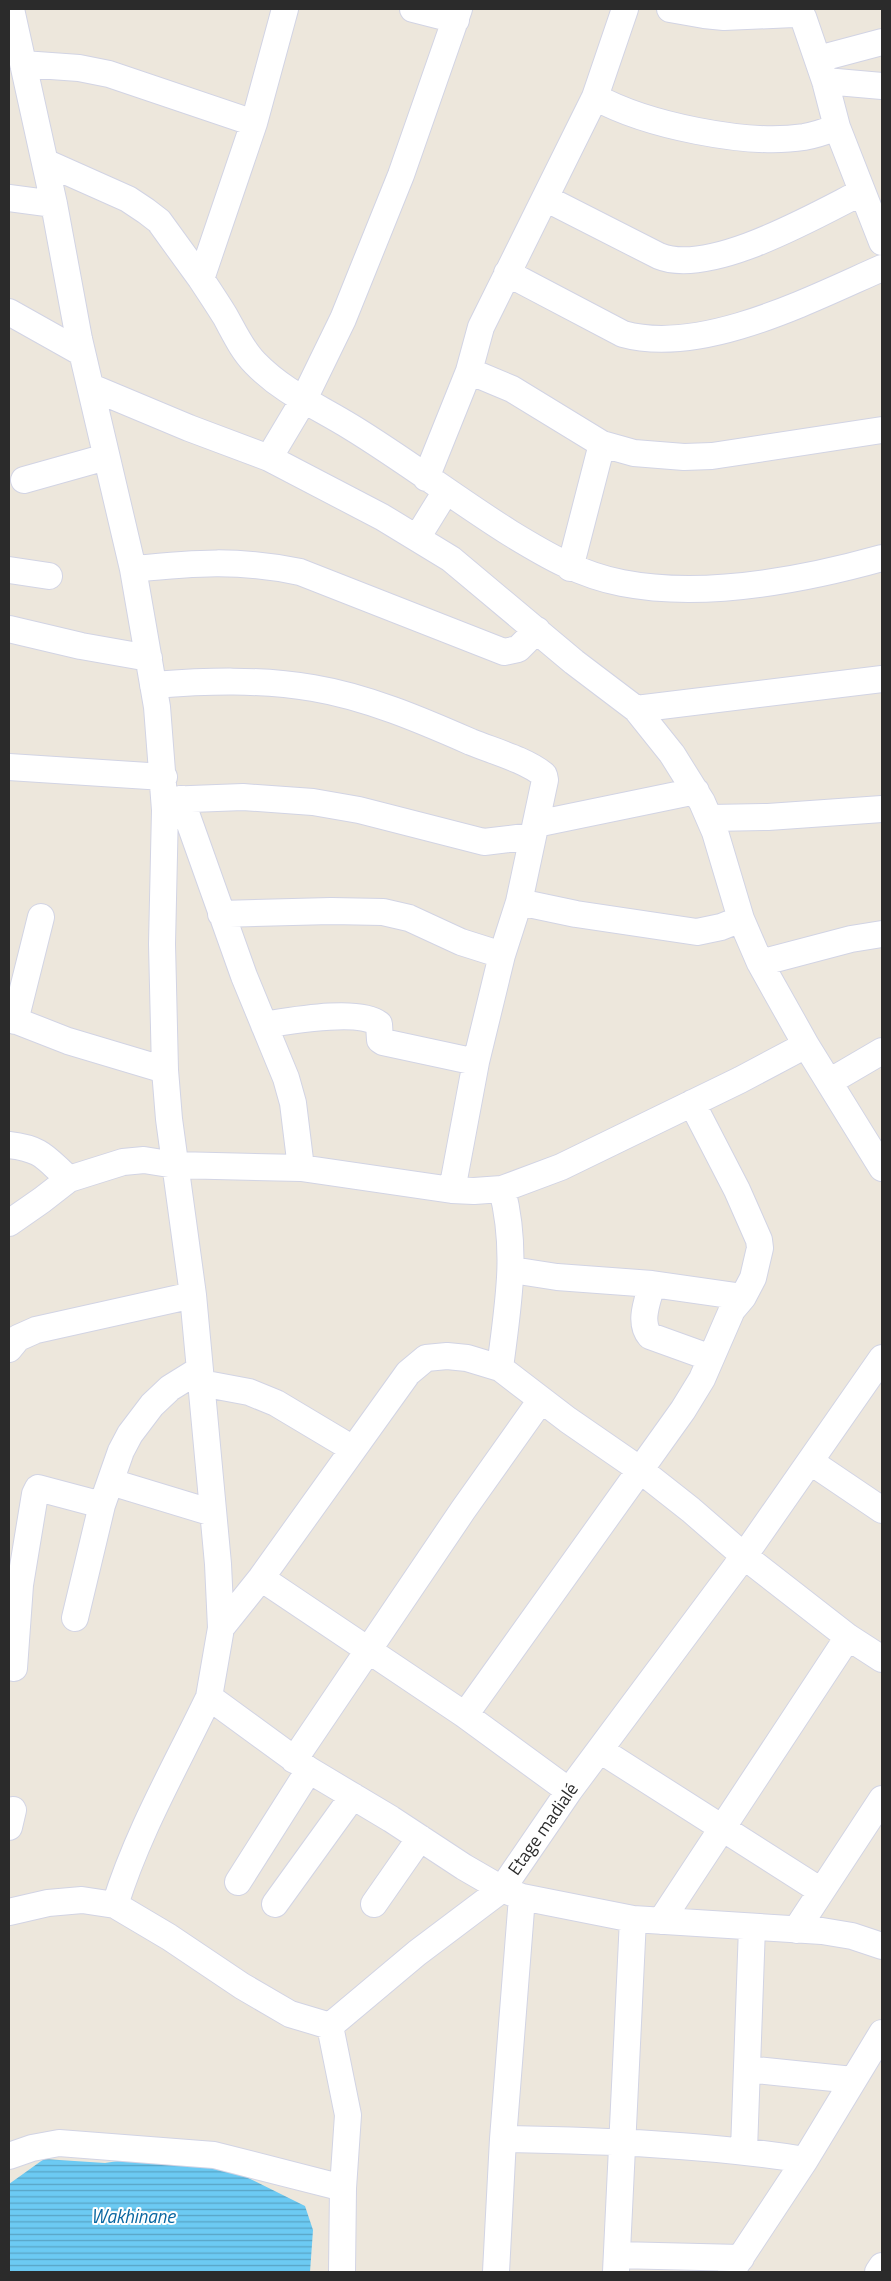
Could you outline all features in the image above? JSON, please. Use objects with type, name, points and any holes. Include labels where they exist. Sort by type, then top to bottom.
[{"type":"street","points":[[11,9],[54,204],[82,353],[134,569],[170,792],[162,944],[165,1070],[175,1165],[193,1295],[213,1513],[221,1628],[209,1697],[146,1823],[126,1871],[115,1905]]},
{"type":"street","points":[[201,279],[254,123],[285,9]]},
{"type":"street","points":[[269,458],[303,401],[343,319],[401,175],[458,14],[413,9]]},
{"type":"street","points":[[417,538],[436,485],[482,327],[595,98],[625,9]]},
{"type":"street","points":[[670,9],[704,15],[724,16],[799,15],[806,21],[822,70],[837,127],[862,192],[880,228]]},
{"type":"street","points":[[822,70],[882,42]]},
{"type":"street","points":[[22,64],[79,68],[109,74],[254,123]]},
{"type":"street","points":[[822,70],[882,86]]},
{"type":"street","points":[[595,98],[641,118],[699,132],[784,139],[806,137],[837,127]]},
{"type":"street","points":[[45,162],[128,199],[159,221],[201,279],[254,362],[286,390],[351,426],[436,485],[570,568],[620,583],[675,590],[720,587],[803,577],[882,558]]},
{"type":"street","points":[[545,198],[660,256],[679,261],[721,254],[783,233],[862,192]]},
{"type":"street","points":[[9,198],[54,204]]},
{"type":"street","points":[[507,273],[623,334],[642,339],[658,339],[692,337],[749,323],[882,268]]},
{"type":"street","points":[[9,312],[82,353]]},
{"type":"street","points":[[470,371],[519,393],[602,444],[634,453],[684,457],[712,456],[882,430]]},
{"type":"street","points":[[91,387],[189,428],[269,458],[335,491],[417,538],[451,560],[574,662],[636,709],[656,732],[696,791],[710,818],[741,919],[760,963],[806,1045],[882,1168]]},
{"type":"street","points":[[570,568],[602,444]]},
{"type":"street","points":[[24,480],[106,457]]},
{"type":"street","points":[[134,569],[220,562],[276,567],[300,572],[504,652],[518,649],[537,630]]},
{"type":"street","points":[[9,570],[49,576]]},
{"type":"street","points":[[9,629],[81,646],[149,658]]},
{"type":"street","points":[[636,709],[882,679]]},
{"type":"street","points":[[153,685],[215,682],[287,684],[335,693],[379,706],[455,735],[540,771],[544,775],[546,780],[519,902],[502,954],[476,1062],[452,1190]]},
{"type":"street","points":[[9,767],[170,792],[313,802],[359,810],[484,842],[696,791]]},
{"type":"street","points":[[170,792],[286,1078],[293,1103],[301,1168]]},
{"type":"street","points":[[710,818],[768,817],[882,809]]},
{"type":"street","points":[[519,902],[576,914],[697,932],[721,928],[741,919]]},
{"type":"street","points":[[221,914],[306,911],[383,912],[409,918],[461,942],[502,954]]},
{"type":"street","points":[[40,917],[12,1020],[68,1041],[165,1070]]},
{"type":"street","points":[[760,963],[851,939],[882,934]]},
{"type":"street","points":[[264,1025],[314,1018],[369,1019],[379,1024],[380,1040],[383,1042],[476,1062]]},
{"type":"street","points":[[9,1223],[69,1179],[123,1162],[144,1160],[175,1165],[213,1164],[301,1168],[452,1190],[502,1189],[561,1167],[806,1045]]},
{"type":"street","points":[[830,1082],[882,1050]]},
{"type":"street","points":[[465,1715],[683,1410],[702,1379],[732,1310],[743,1296],[753,1278],[758,1264],[759,1240],[737,1190],[692,1103]]},
{"type":"street","points":[[9,1145],[29,1149],[49,1157],[69,1179]]},
{"type":"street","points":[[500,1368],[512,1270],[508,1216],[502,1189]]},
{"type":"street","points":[[512,1270],[557,1277],[652,1284],[743,1296]]},
{"type":"street","points":[[652,1284],[644,1318],[646,1330],[650,1336],[711,1358]]},
{"type":"street","points":[[9,1349],[18,1338],[36,1330],[193,1295]]},
{"type":"street","points":[[221,1628],[261,1578],[408,1373],[426,1358],[447,1356],[467,1358],[500,1368],[541,1400],[639,1469],[691,1510],[744,1556],[848,1637],[882,1660]]},
{"type":"street","name":"Etage madialé","points":[[882,1358],[744,1556],[569,1791],[512,1893],[633,1919],[796,1930],[852,1936],[882,1946]]},
{"type":"street","points":[[75,1618],[107,1494],[122,1451],[139,1421],[170,1388],[200,1377],[250,1392],[276,1403],[353,1449]]},
{"type":"street","points":[[238,1882],[302,1765],[369,1652],[463,1510],[541,1400]]},
{"type":"street","points":[[811,1462],[882,1510]]},
{"type":"street","points":[[14,1668],[20,1585],[35,1494],[38,1488],[107,1494],[213,1513]]},
{"type":"street","points":[[261,1578],[465,1715],[569,1791]]},
{"type":"street","points":[[662,1921],[848,1637]]},
{"type":"street","points":[[209,1697],[302,1765],[420,1838],[464,1868],[512,1893]]},
{"type":"street","points":[[600,1750],[821,1891]]},
{"type":"street","points":[[275,1904],[352,1796]]},
{"type":"street","points":[[796,1930],[882,1799]]},
{"type":"street","points":[[374,1904],[420,1838]]},
{"type":"street","points":[[330,2026],[417,1954],[512,1893]]},
{"type":"street","points":[[496,2272],[512,1893]]},
{"type":"street","points":[[9,1912],[48,1903],[82,1900],[115,1905],[169,1937],[242,1986],[290,2014],[330,2026]]},
{"type":"street","points":[[633,1919],[617,2264],[736,2265],[804,2160],[882,2033]]},
{"type":"street","points":[[744,2150],[752,1927]]},
{"type":"street","points":[[330,2026],[348,2115],[343,2188],[342,2272]]},
{"type":"street","points":[[747,2069],[853,2080]]},
{"type":"street","points":[[503,2139],[624,2141],[744,2150],[804,2160]]},
{"type":"street","points":[[9,2156],[32,2148],[59,2144],[214,2155],[343,2188]]},
{"type":"street","points":[[878,2272],[882,2266]]},
{"type":"water","name":"Wakhinane","points":[[44,2159],[105,2163],[131,2159],[228,2168],[305,2206],[313,2230],[310,2272],[9,2272],[9,2184]]}]
